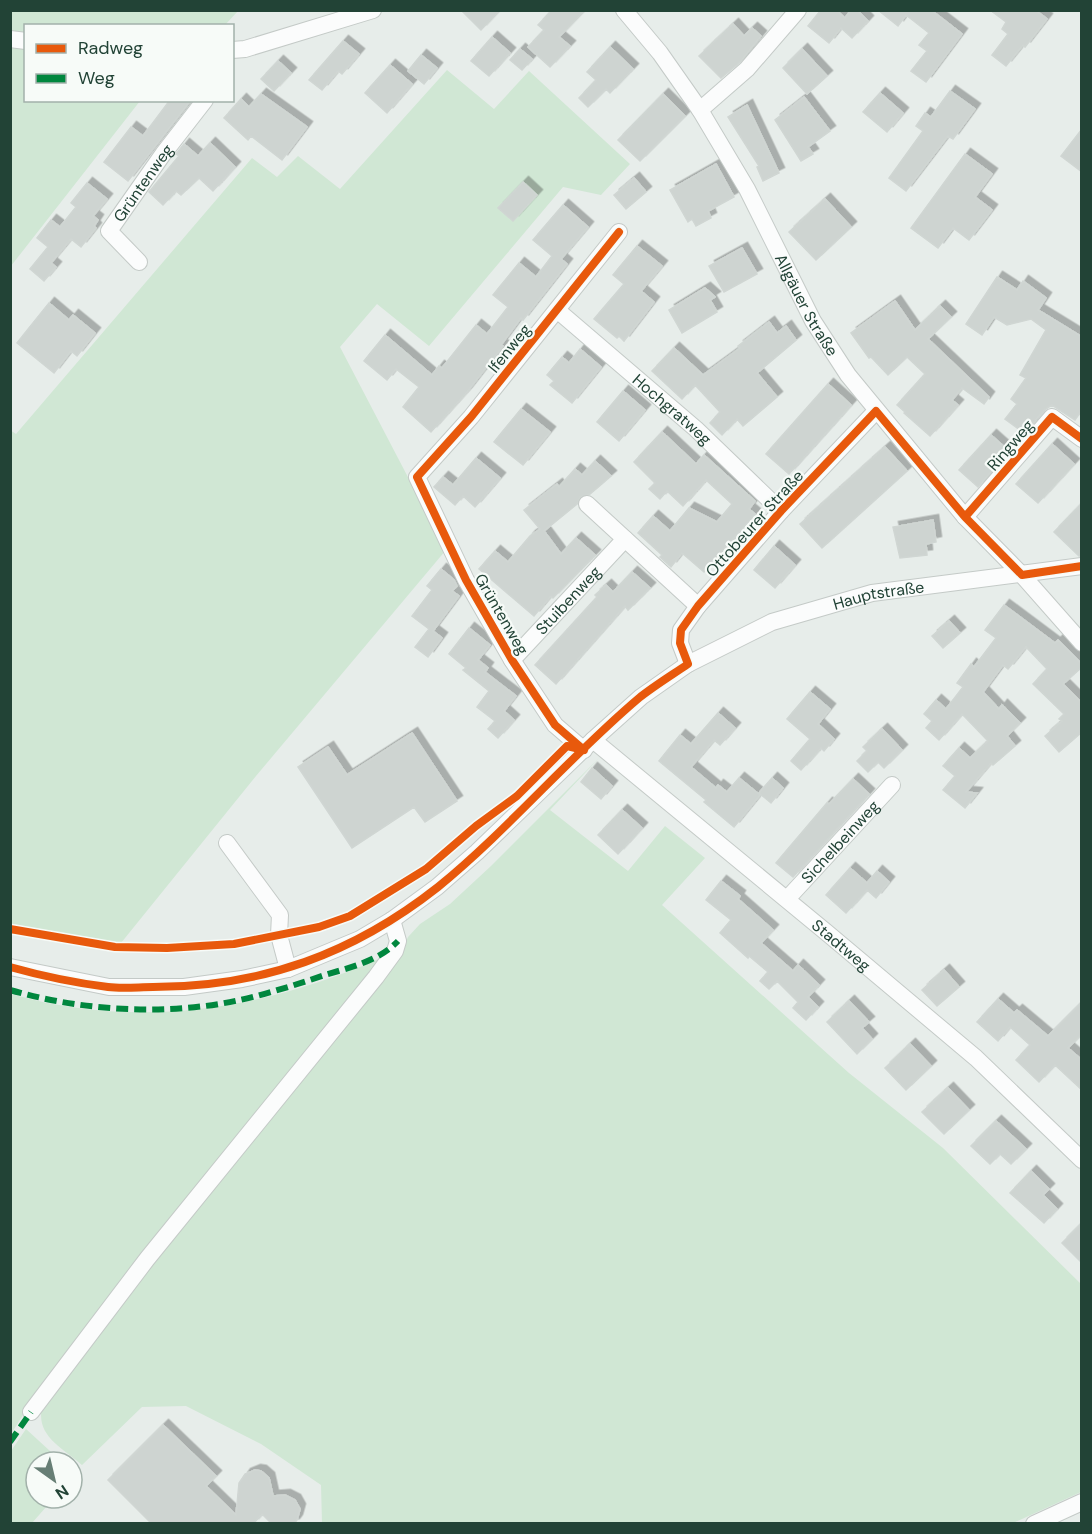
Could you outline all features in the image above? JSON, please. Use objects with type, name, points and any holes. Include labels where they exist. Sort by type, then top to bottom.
[{"type":"street","points":[[239,50],[373,10]]},
{"type":"street","name":"Allgäuer Straße","points":[[624,10],[660,53],[700,110],[747,189],[813,321],[830,350],[876,411],[964,517],[1022,575],[1082,644]]},
{"type":"street","points":[[700,110],[747,69],[798,10]]},
{"type":"street","name":"Grüntenweg","points":[[139,262],[109,231],[163,154],[203,102]]},
{"type":"street","name":"Ifenweg","points":[[417,477],[471,417],[619,232]]},
{"type":"street","name":"Hochgratweg","points":[[557,310],[696,429],[781,512]]},
{"type":"street","name":"Ottobeurer Straße","points":[[688,664],[680,643],[681,630],[698,606],[781,512],[876,411]]},
{"type":"street","name":"Ringweg","points":[[964,517],[1052,417],[1082,439]]},
{"type":"street","name":"Grüntenweg","points":[[417,477],[466,580],[512,660],[555,724],[588,745]]},
{"type":"street","points":[[587,504],[698,606]]},
{"type":"street","name":"Stuibenweg","points":[[512,660],[625,539]]},
{"type":"street","name":"Hauptstraße","points":[[10,967],[109,987],[184,987],[242,979],[288,969],[360,939],[392,920],[437,887],[641,697],[688,664],[772,622],[872,593],[1082,566]]},
{"type":"street","name":"Stadtweg","points":[[588,745],[787,899],[976,1058],[1081,1159]]},
{"type":"street","name":"Sichelbeinweg","points":[[787,899],[892,785]]},
{"type":"street","points":[[227,843],[280,915],[279,935],[288,969]]},
{"type":"street","points":[[31,1412],[147,1259],[376,977],[395,951],[398,941],[392,920]]},
{"type":"street","points":[[1034,1524],[1082,1502]]},
{"type":"green space","points":[[11,11],[238,11],[226,24],[24,24],[24,33],[11,30]]},
{"type":"green space","points":[[10,46],[24,49],[24,102],[139,102],[11,266]]},
{"type":"green space","points":[[447,70],[494,109],[529,71],[630,164],[601,195],[563,187],[429,346],[377,304],[340,347],[446,550],[256,776],[121,943],[11,924],[10,430],[16,434],[252,158],[277,177],[298,156],[340,189]]},
{"type":"green space","points":[[600,757],[550,810],[628,871],[665,826],[705,858],[662,905],[849,1073],[943,1148],[1081,1284],[1081,1492],[1013,1523],[322,1523],[321,1485],[261,1444],[186,1406],[142,1407],[84,1463],[84,1450],[63,1450],[50,1438],[42,1422],[41,1412],[44,1400],[400,954],[408,937],[420,924],[450,904]]},
{"type":"green space","points":[[381,958],[28,1407],[11,1434],[11,994],[58,1005],[105,1011],[152,1012],[199,1009],[245,1002],[291,991]]},
{"type":"green space","points":[[26,1429],[49,1450],[24,1450],[24,1510],[43,1510],[32,1523],[11,1523],[11,1451]]},
{"type":"building","points":[[461,10],[500,10],[481,30]]},
{"type":"building","points":[[552,10],[585,10],[559,37],[570,46],[550,67],[528,47],[544,30],[538,25]]},
{"type":"building","points":[[821,10],[836,10],[845,18],[851,10],[857,10],[868,21],[852,38],[841,28],[829,43],[808,26]]},
{"type":"building","points":[[878,10],[931,10],[962,34],[926,82],[911,71],[927,51],[919,45],[929,33],[906,15],[898,26]]},
{"type":"building","points":[[990,10],[1035,10],[1047,19],[1025,47],[1023,45],[1006,66],[992,55],[1008,34],[1002,29],[1006,22]]},
{"type":"building","points":[[733,24],[744,36],[752,28],[761,36],[740,62],[721,78],[699,56]]},
{"type":"building","points":[[492,37],[510,53],[489,76],[471,61]]},
{"type":"building","points":[[343,41],[359,54],[342,74],[338,71],[322,90],[309,80]]},
{"type":"building","points":[[610,47],[633,69],[610,93],[606,89],[588,107],[579,98],[596,80],[587,72]]},
{"type":"building","points":[[520,49],[532,59],[522,70],[510,60]]},
{"type":"building","points":[[802,49],[827,76],[807,94],[783,68]]},
{"type":"building","points":[[421,55],[437,68],[424,84],[408,71]]},
{"type":"building","points":[[278,61],[291,73],[274,91],[261,79]]},
{"type":"building","points":[[390,65],[412,84],[387,113],[365,93]]},
{"type":"building","points":[[950,91],[975,109],[953,139],[948,136],[906,191],[889,178],[923,131],[916,126],[925,113],[931,117]]},
{"type":"building","points":[[880,93],[903,113],[887,132],[863,112]]},
{"type":"building","points":[[261,94],[307,127],[282,160],[251,136],[248,140],[224,118],[241,99],[249,107]]},
{"type":"building","points":[[663,94],[685,116],[640,161],[618,140]]},
{"type":"building","points":[[804,97],[830,131],[808,147],[813,154],[801,161],[775,120]]},
{"type":"building","points":[[168,102],[189,102],[128,181],[104,162],[131,127],[143,136]]},
{"type":"building","points":[[747,105],[779,173],[763,181],[757,167],[759,166],[728,117]]},
{"type":"building","points":[[1082,129],[1082,172],[1061,156]]},
{"type":"building","points":[[210,143],[235,167],[213,191],[199,178],[181,195],[176,191],[163,205],[149,192],[179,156],[176,154],[184,144],[198,156]]},
{"type":"building","points":[[965,154],[992,174],[975,197],[992,210],[969,240],[953,228],[938,248],[911,228]]},
{"type":"building","points":[[716,164],[734,197],[708,211],[711,218],[696,226],[692,219],[688,222],[670,190]]},
{"type":"building","points":[[634,178],[646,192],[626,209],[614,195]]},
{"type":"building","points":[[523,182],[537,195],[513,221],[498,208]]},
{"type":"building","points":[[87,183],[107,199],[93,216],[98,220],[94,226],[96,228],[81,247],[71,239],[51,263],[56,267],[44,281],[30,269],[48,247],[37,238],[51,220],[60,227],[76,207],[71,203]]},
{"type":"building","points":[[825,199],[851,227],[816,260],[789,232]]},
{"type":"building","points":[[563,205],[588,227],[561,259],[567,264],[523,320],[521,318],[501,345],[503,346],[467,392],[431,432],[403,407],[419,387],[396,369],[387,380],[364,361],[385,335],[432,375],[439,366],[442,368],[476,325],[487,334],[508,307],[493,295],[519,263],[536,277],[552,256],[533,240]]},
{"type":"building","points":[[637,246],[662,266],[641,291],[654,302],[624,341],[594,319],[624,284],[613,275]]},
{"type":"building","points":[[742,248],[757,274],[724,292],[709,266]]},
{"type":"building","points":[[997,277],[1017,290],[1023,281],[1046,298],[1038,310],[1082,337],[1082,410],[1075,420],[1052,405],[1044,410],[1024,433],[1005,419],[1017,404],[1011,399],[1026,378],[1020,375],[1046,330],[1031,319],[1007,325],[994,317],[982,335],[966,324]]},
{"type":"building","points":[[705,288],[715,297],[710,300],[717,312],[682,333],[669,310]]},
{"type":"building","points":[[895,301],[915,330],[940,306],[951,317],[928,339],[989,397],[984,404],[962,388],[952,400],[958,405],[930,436],[897,405],[925,374],[907,357],[888,375],[871,357],[869,358],[851,333]]},
{"type":"building","points":[[49,303],[69,320],[73,315],[95,333],[77,356],[71,351],[54,373],[17,343]]},
{"type":"building","points":[[769,322],[777,333],[786,326],[796,340],[757,373],[777,397],[743,426],[737,419],[722,435],[710,423],[720,412],[695,385],[682,399],[652,371],[674,348],[703,375],[740,348],[738,346]]},
{"type":"building","points":[[580,349],[601,367],[572,403],[550,385],[554,381],[547,375],[562,357],[569,363]]},
{"type":"building","points":[[828,384],[851,405],[789,474],[766,454]]},
{"type":"building","points":[[623,391],[645,410],[619,441],[597,422]]},
{"type":"building","points":[[521,409],[550,432],[523,465],[494,442]]},
{"type":"building","points":[[662,432],[696,464],[704,455],[755,501],[749,509],[755,514],[704,572],[682,553],[671,567],[660,557],[662,555],[638,533],[653,516],[670,531],[689,508],[717,522],[732,504],[706,480],[683,506],[667,491],[660,499],[649,489],[655,483],[634,462]]},
{"type":"building","points":[[991,435],[1009,451],[978,487],[959,470]]},
{"type":"building","points":[[1052,444],[1074,464],[1038,503],[1016,484]]},
{"type":"building","points":[[885,447],[907,471],[822,548],[800,524]]},
{"type":"building","points":[[476,458],[500,478],[475,507],[463,496],[455,505],[434,487],[443,477],[453,485]]},
{"type":"building","points":[[595,461],[611,476],[590,494],[580,497],[577,504],[544,531],[561,554],[576,538],[595,555],[553,598],[551,596],[534,616],[479,569],[495,551],[508,562],[530,536],[540,529],[524,510],[557,484],[559,487],[575,469],[582,475]]},
{"type":"building","points":[[1082,503],[1082,556],[1079,556],[1054,532]]},
{"type":"building","points":[[933,520],[936,542],[926,544],[927,555],[900,558],[893,527]]},
{"type":"building","points":[[774,546],[795,565],[775,588],[754,570]]},
{"type":"building","points":[[441,569],[454,580],[457,586],[452,591],[459,596],[433,631],[442,638],[428,657],[415,647],[429,629],[412,616],[432,590],[427,586]]},
{"type":"building","points":[[632,572],[650,588],[628,610],[625,606],[556,684],[535,665],[597,597],[595,595],[606,585],[613,592]]},
{"type":"building","points":[[1004,605],[1055,643],[1058,640],[1082,664],[1082,667],[1063,684],[1082,703],[1082,732],[1059,752],[1045,736],[1062,721],[1059,719],[1064,714],[1033,684],[1047,669],[1026,647],[1008,669],[1003,665],[983,692],[999,709],[1002,705],[1020,723],[1007,736],[1015,746],[993,765],[991,763],[966,792],[977,793],[965,808],[943,790],[955,776],[943,766],[959,748],[970,758],[988,741],[962,714],[939,740],[926,728],[932,721],[924,714],[936,700],[946,709],[963,687],[957,683],[971,664],[974,667],[996,638],[985,630]]},
{"type":"building","points":[[949,621],[960,633],[943,648],[932,636]]},
{"type":"building","points":[[469,628],[490,645],[478,660],[488,668],[485,672],[516,696],[504,711],[514,720],[498,738],[488,729],[495,721],[477,707],[489,691],[463,670],[466,668],[449,654]]},
{"type":"building","points":[[810,692],[830,709],[818,724],[834,739],[824,751],[821,748],[801,770],[791,761],[810,739],[787,719]]},
{"type":"building","points":[[718,713],[735,728],[720,745],[714,740],[691,767],[716,788],[718,785],[727,792],[739,778],[760,795],[734,827],[659,761],[680,735],[691,744]]},
{"type":"building","points":[[882,729],[902,750],[884,768],[878,762],[868,772],[857,761],[867,751],[863,747]]},
{"type":"building","points":[[412,733],[457,801],[425,822],[414,807],[352,848],[298,767],[328,747],[347,775]]},
{"type":"building","points":[[592,768],[612,786],[601,799],[581,782]]},
{"type":"building","points":[[772,778],[783,788],[771,803],[759,793]]},
{"type":"building","points":[[853,779],[869,794],[793,877],[776,863],[827,803],[829,804]]},
{"type":"building","points":[[622,810],[642,828],[618,854],[598,835]]},
{"type":"building","points":[[850,868],[867,883],[877,871],[889,882],[876,898],[867,890],[846,913],[826,895]]},
{"type":"building","points":[[721,881],[740,896],[738,899],[773,930],[761,943],[793,971],[798,965],[819,985],[808,997],[818,1007],[806,1020],[793,1008],[798,1002],[777,981],[769,989],[760,981],[768,972],[720,933],[731,920],[706,900]]},
{"type":"building","points":[[944,970],[959,987],[937,1006],[922,990]]},
{"type":"building","points":[[998,999],[1014,1013],[1017,1010],[1048,1036],[1082,1002],[1082,1034],[1068,1048],[1082,1060],[1082,1090],[1055,1065],[1039,1082],[1016,1060],[1030,1045],[1010,1027],[998,1041],[977,1022]]},
{"type":"building","points":[[849,1001],[869,1022],[862,1028],[872,1039],[857,1054],[827,1022]]},
{"type":"building","points":[[910,1044],[931,1066],[906,1090],[885,1068]]},
{"type":"building","points":[[948,1088],[969,1110],[944,1134],[922,1112]]},
{"type":"building","points":[[996,1121],[1026,1149],[1011,1164],[1000,1154],[990,1164],[971,1146]]},
{"type":"building","points":[[1031,1171],[1049,1189],[1043,1195],[1057,1209],[1044,1223],[1010,1193]]},
{"type":"building","points":[[1082,1223],[1082,1263],[1062,1243]]},
{"type":"building","points":[[163,1425],[216,1476],[206,1486],[236,1515],[239,1483],[245,1474],[255,1470],[261,1471],[269,1478],[273,1496],[285,1495],[295,1500],[300,1509],[297,1520],[294,1524],[272,1524],[262,1514],[253,1524],[152,1524],[108,1480]]},
{"type":"marked path","points":[[10,990],[58,1001],[107,1008],[156,1009],[205,1006],[236,1001],[355,966],[382,954],[398,941]]},
{"type":"marked path","points":[[10,1442],[31,1412]]},
{"type":"cycle path","points":[[584,750],[555,725],[512,660],[466,580],[417,477],[471,417],[619,232]]},
{"type":"cycle path","points":[[10,967],[59,979],[114,988],[232,981],[269,973],[339,948],[406,911],[464,865],[588,744],[639,698],[688,664],[680,643],[681,630],[698,606],[781,511],[876,411],[965,517],[1022,575],[1082,566]]},
{"type":"cycle path","points":[[965,517],[1052,417],[1082,439]]},
{"type":"cycle path","points":[[10,929],[115,947],[167,948],[234,944],[319,927],[350,916],[426,869],[476,826],[517,796],[567,746],[584,750]]}]
